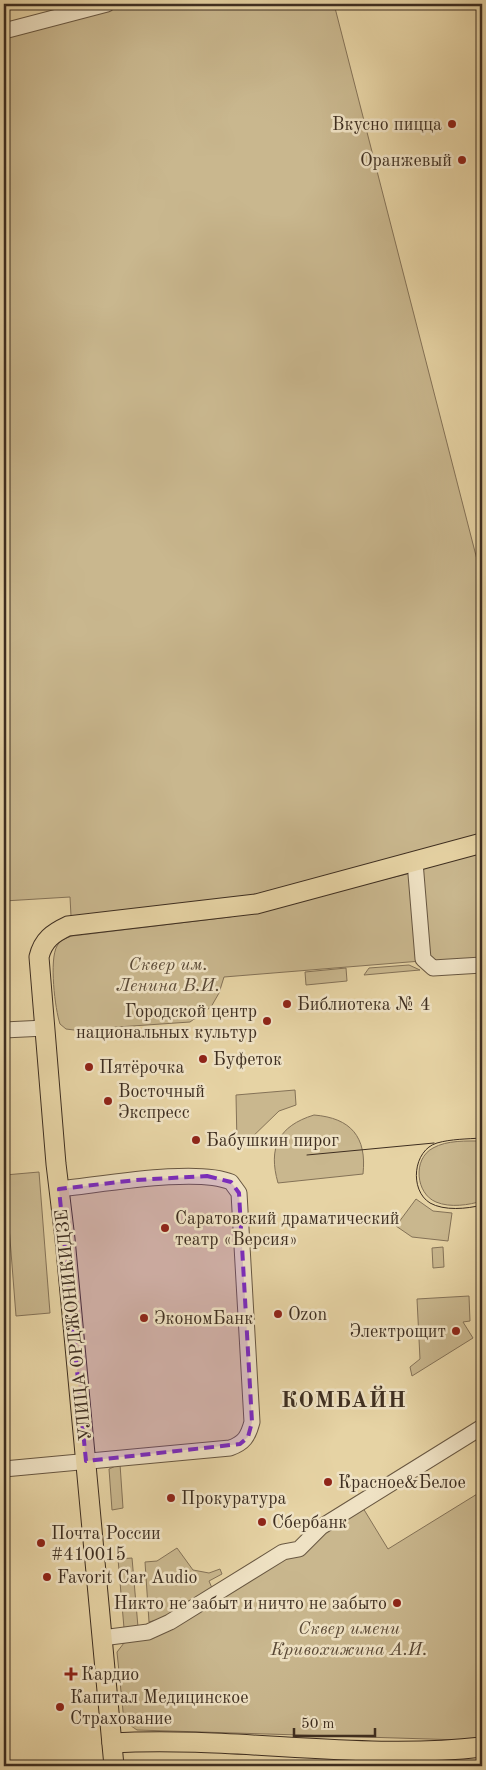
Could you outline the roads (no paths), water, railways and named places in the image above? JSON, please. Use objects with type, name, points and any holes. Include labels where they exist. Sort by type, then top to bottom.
[{"type":"main road","points":[[414,862],[482,843]]},
{"type":"main road","name":"УЛИЦА ОРДЖОНИКИДЗЕ","points":[[114,1766],[59,1189],[39,957],[41,948],[55,932],[82,924],[231,909],[414,862]]},
{"type":"main road","points":[[112,1743],[217,1743],[415,1758],[482,1747]]},
{"type":"street","points":[[4,31],[107,4]]},
{"type":"street","points":[[414,862],[423,959],[433,968],[482,965]]},
{"type":"street","points":[[4,1030],[45,1028]]},
{"type":"street","name":"УЛИЦА ОРДЖОНИКИДЗЕ","points":[[59,1189],[136,1180],[207,1176],[231,1182],[239,1193],[252,1422],[248,1437],[240,1444],[230,1448],[86,1461]]},
{"type":"street","points":[[102,1638],[148,1632],[170,1622],[283,1552],[299,1549],[321,1527],[482,1427]]},
{"type":"street","points":[[4,1469],[86,1461]]},
{"type":"tram line","points":[[482,1138],[453,1140],[437,1143],[429,1147],[423,1154],[417,1171],[419,1189],[423,1197],[430,1203],[436,1206],[456,1208],[470,1208],[482,1205]]},
{"type":"tram line","points":[[307,1155],[434,1143]]},
{"type":"place","name":"Вкусно пицца","points":[[452,124]]},
{"type":"place","name":"Оранжевый","points":[[462,160]]},
{"type":"place","name":"Библиотека № 4","points":[[287,1004]]},
{"type":"place","name":"Городской центр национальных культур","points":[[267,1021]]},
{"type":"place","name":"Буфеток","points":[[203,1059]]},
{"type":"place","name":"Пятёрочка","points":[[89,1067]]},
{"type":"place","name":"Восточный Экспресс","points":[[108,1101]]},
{"type":"place","name":"Бабушкин пирог","points":[[196,1140]]},
{"type":"place","name":"Саратовский драматический театр «Версия»","points":[[165,1228]]},
{"type":"place","name":"Ozon","points":[[278,1314]]},
{"type":"place","name":"ЭкономБанк","points":[[144,1318]]},
{"type":"place","name":"Электрощит","points":[[456,1331]]},
{"type":"place","name":"Красное&Белое","points":[[328,1482]]},
{"type":"place","name":"Прокуратура","points":[[171,1498]]},
{"type":"place","name":"Сбербанк","points":[[262,1522]]},
{"type":"place","name":"Почта России #410015","points":[[41,1543]]},
{"type":"place","name":"Favorit Car Audio","points":[[47,1577]]},
{"type":"place","name":"Никто не забыт и ничто не забыто","points":[[397,1603]]},
{"type":"place","name":"Кардио","points":[[71,1674]]},
{"type":"place","name":"Капитал Медицинское Страхование","points":[[60,1707]]},
{"type":"district","name":"КОМБАЙН","points":[[344,1399]]},
{"type":"park label","name":"Сквер им. Ленина В.И.","points":[[168,974]]},
{"type":"park label","name":"Сквер имени Кривохижина А.И.","points":[[349,1638]]}]
